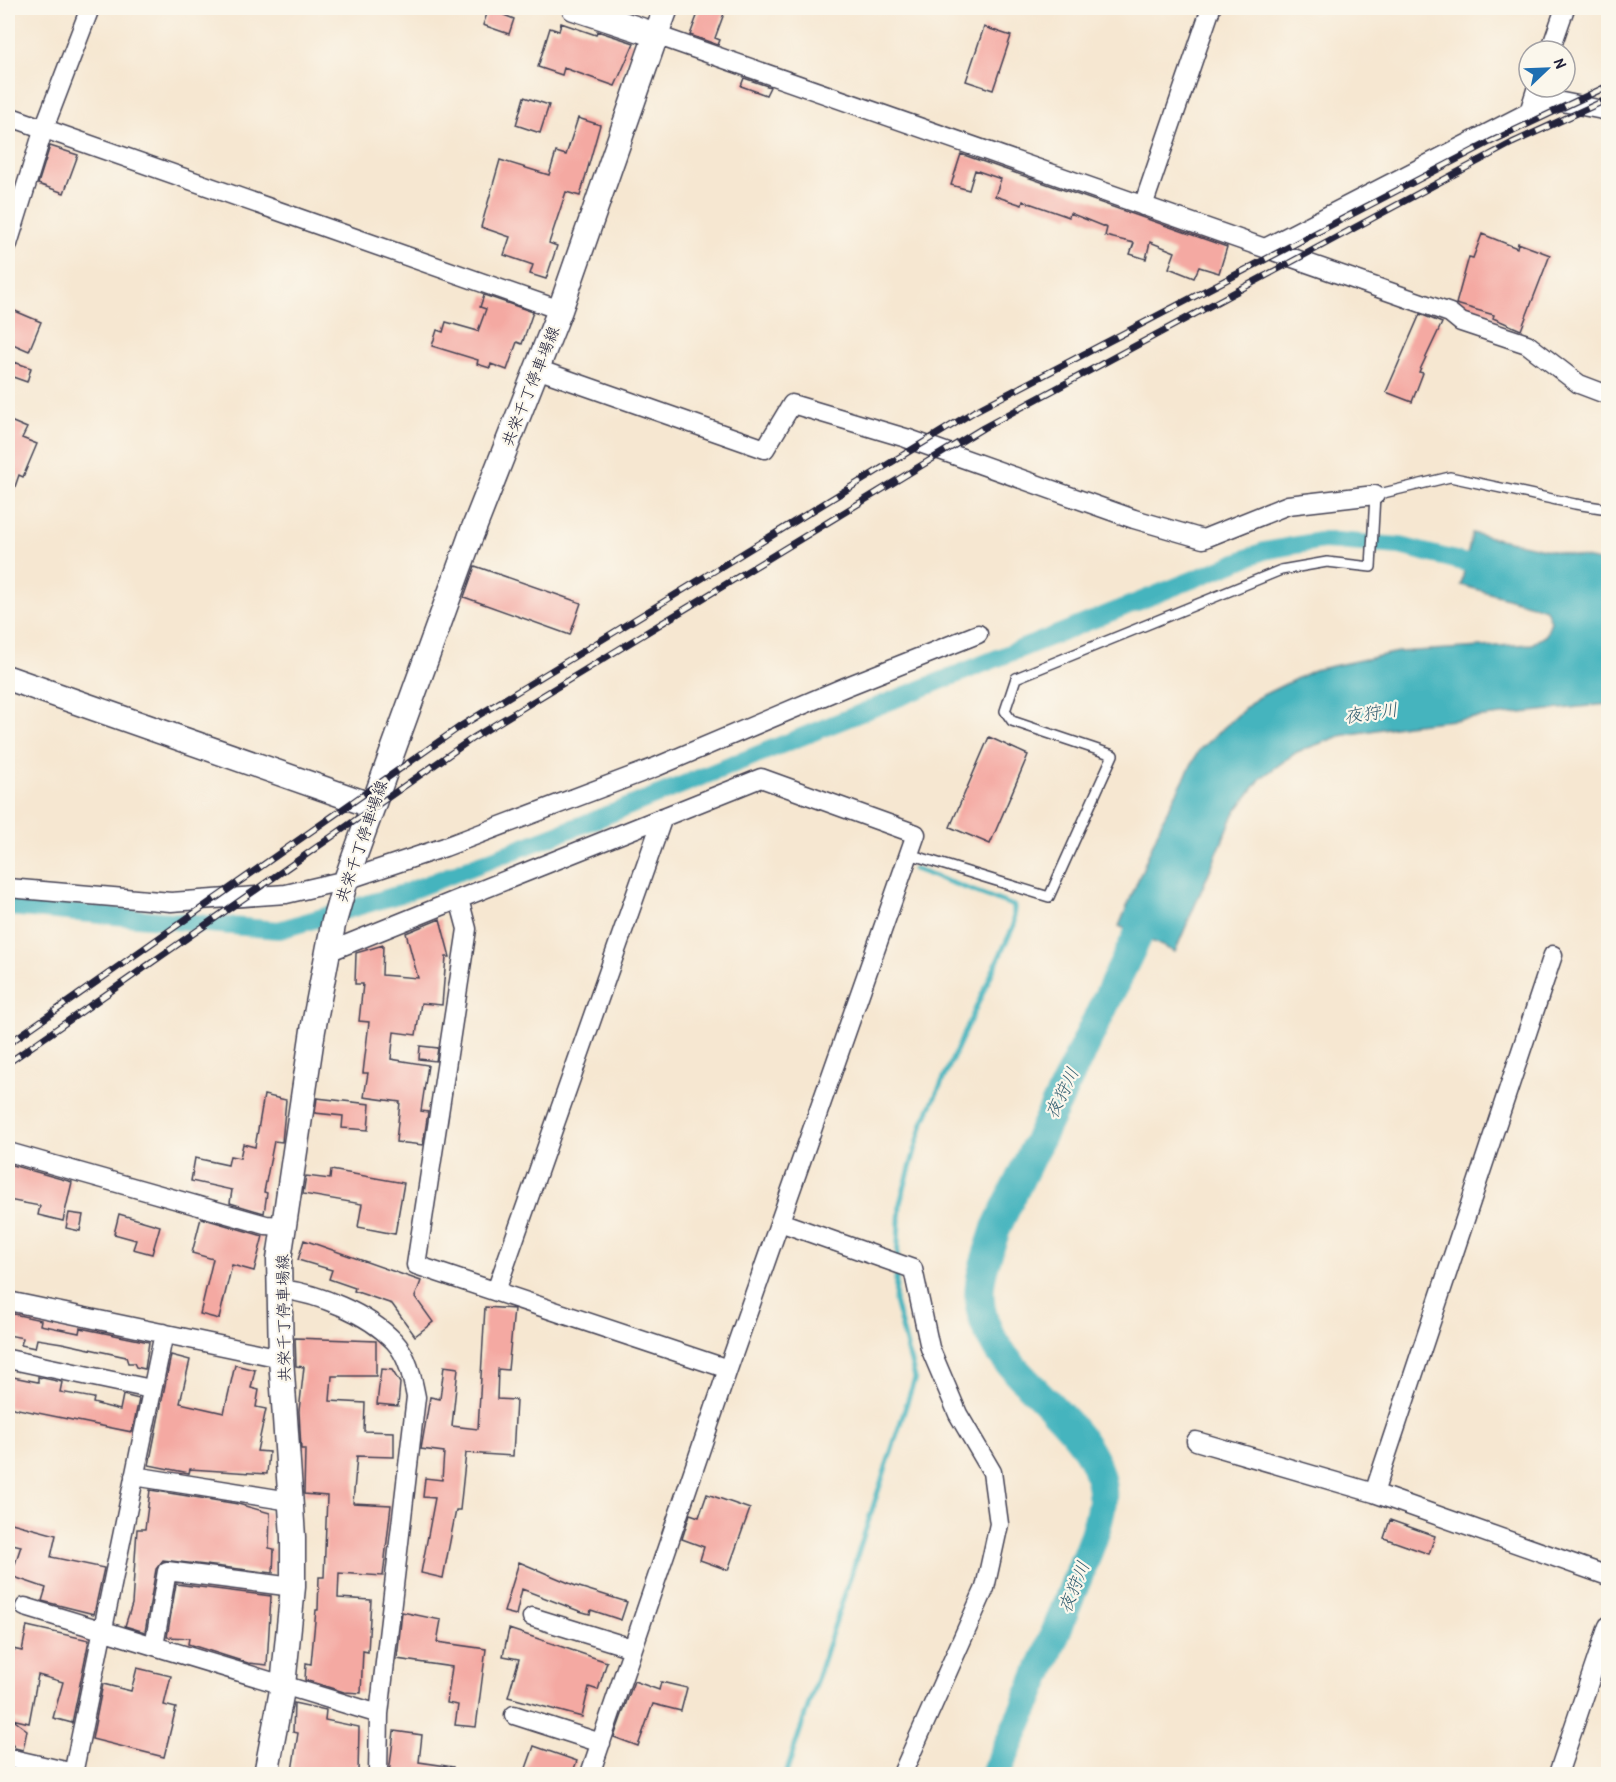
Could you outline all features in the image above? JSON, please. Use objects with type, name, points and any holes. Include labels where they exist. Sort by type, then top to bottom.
[{"type":"main road","points":[[574,8],[656,35]]},
{"type":"main road","name":"共栄千丁停車場線","points":[[266,1774],[283,1685],[293,1587],[281,1358],[279,1260],[313,1030],[333,925],[346,880],[470,538],[560,310],[666,8]]},
{"type":"main road","points":[[8,678],[373,806]]},
{"type":"street","points":[[8,244],[44,128],[90,8]]},
{"type":"street","points":[[1143,206],[1210,8]]},
{"type":"street","points":[[1554,39],[1565,8]]},
{"type":"street","points":[[656,35],[1450,313],[1461,322],[1527,344],[1579,384],[1608,395]]},
{"type":"street","points":[[1529,112],[1533,99]]},
{"type":"street","points":[[1264,248],[1552,100],[1608,111]]},
{"type":"street","points":[[8,116],[560,310]]},
{"type":"street","points":[[537,369],[765,449],[792,404],[906,438],[1134,519],[1203,539],[1288,505],[1375,495]]},
{"type":"street","points":[[8,888],[171,902],[286,894],[346,880],[445,848],[635,776],[844,687],[978,634]]},
{"type":"street","points":[[328,952],[761,778],[916,834],[728,1369],[590,1774]]},
{"type":"street","points":[[496,1291],[663,817]]},
{"type":"street","points":[[459,899],[467,929],[416,1265],[728,1369]]},
{"type":"street","points":[[1374,1493],[1553,955]]},
{"type":"street","points":[[8,1152],[266,1225],[285,1226]]},
{"type":"street","points":[[780,1222],[913,1269],[930,1348],[958,1414],[992,1472],[999,1524],[985,1588],[902,1774]]},
{"type":"street","points":[[281,1289],[316,1297],[345,1309],[377,1327],[395,1342],[410,1370],[416,1397],[380,1714],[378,1774]]},
{"type":"street","points":[[8,1301],[281,1358]]},
{"type":"street","points":[[8,1758],[74,1774],[164,1334]]},
{"type":"street","points":[[8,1359],[151,1389]]},
{"type":"street","points":[[1196,1441],[1374,1493],[1608,1576]]},
{"type":"street","points":[[134,1476],[290,1501]]},
{"type":"street","points":[[154,1646],[167,1571],[293,1587]]},
{"type":"street","points":[[25,1607],[380,1714]]},
{"type":"street","points":[[532,1617],[632,1648]]},
{"type":"street","points":[[1558,1774],[1608,1626]]},
{"type":"street","points":[[514,1715],[601,1743]]},
{"type":"lane","points":[[909,854],[1049,897],[1113,755],[1012,721],[1005,711],[1016,678],[1281,570],[1327,562],[1371,567],[1376,522],[1375,495],[1450,477],[1608,509]]},
{"type":"water","points":[[1472,533],[1608,563],[1608,704],[1406,725],[1340,736],[1297,752],[1261,778],[1234,814],[1175,952],[1119,926],[1163,819],[1199,750],[1257,698],[1314,670],[1398,652],[1532,644],[1546,635],[1551,621],[1546,609],[1461,585]]},
{"type":"building","points":[[489,8],[506,8],[504,15],[514,19],[509,34],[483,25]]},
{"type":"building","points":[[700,8],[726,8],[715,38],[720,40],[718,45],[690,35]]},
{"type":"building","points":[[561,23],[596,35],[597,31],[634,43],[615,86],[564,68],[562,75],[538,67],[550,28],[559,31]]},
{"type":"building","points":[[984,27],[1011,36],[993,90],[966,81]]},
{"type":"building","points":[[744,78],[770,87],[766,95],[741,86]]},
{"type":"building","points":[[524,97],[549,105],[540,133],[516,125]]},
{"type":"building","points":[[578,118],[600,125],[580,196],[566,192],[549,243],[557,246],[546,279],[530,274],[533,265],[504,255],[510,237],[481,227],[500,160],[549,175],[556,152],[566,155]]},
{"type":"building","points":[[50,146],[78,155],[64,193],[38,184]]},
{"type":"building","points":[[961,154],[1227,247],[1219,273],[1199,267],[1194,278],[1169,268],[1175,252],[1150,242],[1146,259],[1130,254],[1134,243],[1105,236],[1107,228],[1070,213],[1069,217],[1023,201],[1022,205],[995,196],[1001,179],[975,170],[969,190],[951,185]]},
{"type":"building","points":[[1482,234],[1517,248],[1518,243],[1550,255],[1521,330],[1493,318],[1494,315],[1456,304],[1469,257],[1473,258]]},
{"type":"building","points":[[484,295],[533,312],[522,344],[517,342],[507,370],[491,364],[490,368],[477,364],[478,360],[432,346],[437,330],[443,332],[446,322],[478,331],[486,309],[480,307]]},
{"type":"building","points":[[8,308],[41,322],[29,351],[8,342]]},
{"type":"building","points":[[1420,314],[1442,323],[1419,372],[1423,373],[1412,402],[1386,392]]},
{"type":"building","points":[[14,362],[31,368],[27,382],[10,376]]},
{"type":"building","points":[[8,420],[27,428],[22,438],[37,444],[23,477],[19,475],[9,504]]},
{"type":"building","points":[[475,566],[581,603],[570,635],[464,597]]},
{"type":"building","points":[[989,737],[1028,755],[990,844],[950,827]]},
{"type":"building","points":[[440,919],[450,957],[446,957],[442,1005],[421,1003],[416,1035],[394,1032],[391,1059],[428,1065],[421,1111],[428,1112],[423,1145],[396,1142],[400,1102],[364,1097],[368,1073],[363,1073],[369,1022],[359,1021],[363,984],[355,984],[356,953],[383,945],[382,975],[418,978],[406,933]]},
{"type":"building","points":[[420,1046],[438,1048],[436,1061],[419,1059]]},
{"type":"building","points":[[264,1095],[286,1100],[282,1142],[274,1141],[264,1192],[267,1193],[264,1213],[230,1203],[232,1190],[191,1181],[195,1158],[228,1165],[230,1156],[240,1158],[243,1144],[255,1147]]},
{"type":"building","points":[[317,1098],[370,1104],[368,1130],[342,1128],[343,1116],[315,1113]]},
{"type":"building","points":[[8,1164],[72,1182],[63,1221],[38,1215],[40,1206],[8,1200]]},
{"type":"building","points":[[331,1170],[404,1183],[395,1234],[358,1227],[362,1204],[303,1194],[306,1176],[330,1179]]},
{"type":"building","points":[[69,1213],[83,1215],[80,1231],[66,1228]]},
{"type":"building","points":[[119,1214],[160,1226],[152,1254],[133,1249],[136,1240],[114,1234]]},
{"type":"building","points":[[201,1218],[263,1236],[254,1271],[232,1265],[219,1319],[200,1314],[213,1259],[192,1253]]},
{"type":"building","points":[[304,1240],[421,1281],[415,1297],[433,1322],[415,1336],[392,1304],[354,1291],[355,1288],[329,1279],[332,1270],[298,1260]]},
{"type":"building","points":[[485,1307],[514,1309],[508,1370],[498,1369],[497,1399],[516,1400],[513,1456],[466,1453],[460,1510],[456,1510],[443,1578],[421,1573],[435,1498],[423,1497],[425,1478],[442,1480],[444,1452],[421,1449],[430,1397],[440,1399],[444,1366],[458,1368],[452,1426],[478,1429]]},
{"type":"building","points":[[9,1313],[41,1320],[40,1325],[79,1333],[80,1328],[149,1342],[145,1369],[136,1367],[134,1363],[128,1363],[126,1357],[62,1343],[37,1339],[35,1348],[21,1345],[23,1338],[8,1335]]},
{"type":"building","points":[[295,1338],[376,1341],[376,1376],[332,1376],[330,1401],[365,1403],[364,1431],[394,1432],[394,1457],[357,1456],[353,1503],[391,1505],[383,1576],[339,1573],[338,1598],[371,1600],[368,1652],[363,1651],[361,1693],[344,1692],[305,1680],[306,1663],[311,1664],[316,1610],[318,1610],[319,1577],[324,1577],[327,1496],[304,1494],[305,1449],[301,1449],[299,1411],[304,1367],[296,1366]]},
{"type":"building","points":[[171,1355],[190,1360],[180,1403],[224,1413],[235,1365],[255,1370],[251,1388],[259,1390],[256,1407],[266,1409],[257,1451],[269,1452],[267,1474],[190,1469],[189,1473],[149,1465]]},
{"type":"building","points":[[381,1369],[392,1370],[400,1383],[398,1406],[377,1404]]},
{"type":"building","points":[[8,1376],[38,1382],[38,1377],[62,1382],[60,1392],[94,1398],[93,1403],[120,1410],[123,1395],[139,1399],[132,1432],[8,1407]]},
{"type":"building","points":[[150,1490],[238,1504],[270,1513],[269,1548],[274,1549],[273,1573],[163,1560],[156,1569],[145,1632],[125,1626],[132,1604],[137,1529],[145,1529]]},
{"type":"building","points":[[707,1494],[750,1509],[728,1570],[700,1560],[704,1547],[682,1539],[690,1514],[699,1517]]},
{"type":"building","points":[[1390,1520],[1435,1536],[1429,1554],[1384,1538]]},
{"type":"building","points":[[8,1522],[56,1535],[51,1557],[104,1568],[94,1614],[42,1601],[46,1588],[11,1576],[21,1546],[8,1543]]},
{"type":"building","points":[[519,1562],[576,1586],[627,1602],[621,1620],[591,1610],[590,1614],[579,1611],[522,1589],[516,1615],[504,1612]]},
{"type":"building","points":[[176,1584],[271,1596],[267,1665],[248,1663],[188,1644],[189,1638],[167,1637]]},
{"type":"building","points":[[402,1612],[441,1620],[437,1642],[486,1649],[476,1727],[455,1725],[458,1705],[447,1703],[452,1667],[397,1659]]},
{"type":"building","points":[[27,1626],[89,1640],[72,1723],[53,1718],[63,1682],[38,1675],[29,1723],[12,1719],[27,1730],[23,1750],[15,1748],[8,1739],[8,1648],[22,1651]]},
{"type":"building","points":[[509,1629],[607,1662],[598,1690],[589,1687],[582,1717],[508,1697],[519,1659],[503,1656]]},
{"type":"building","points":[[137,1668],[171,1676],[164,1705],[176,1708],[164,1757],[92,1739],[103,1684],[131,1691]]},
{"type":"building","points":[[634,1681],[659,1690],[661,1682],[687,1688],[681,1711],[653,1704],[638,1746],[614,1737]]},
{"type":"building","points":[[294,1703],[326,1710],[325,1720],[359,1727],[358,1774],[315,1774],[292,1771],[298,1733],[293,1732]]},
{"type":"building","points":[[394,1731],[422,1735],[419,1762],[453,1767],[452,1774],[389,1774]]},
{"type":"building","points":[[534,1746],[577,1761],[572,1774],[524,1774]]},
{"type":"waterway","points":[[8,907],[279,930],[404,893],[602,817],[1264,551],[1324,540],[1400,546],[1487,568]]},
{"type":"waterway","points":[[786,1774],[915,1378],[895,1301],[900,1203],[923,1123],[1014,925],[1014,906],[914,869]]},
{"type":"waterway","name":"夜狩川","points":[[995,1774],[1086,1557],[1100,1514],[1102,1490],[1094,1462],[1079,1437],[1012,1366],[994,1342],[982,1315],[981,1278],[996,1228],[1156,898]]},
{"type":"railway","points":[[8,1044],[461,726],[975,411],[1490,142],[1608,86]]},
{"type":"railway","points":[[8,1063],[473,738],[983,428],[1512,143],[1608,99]]}]
